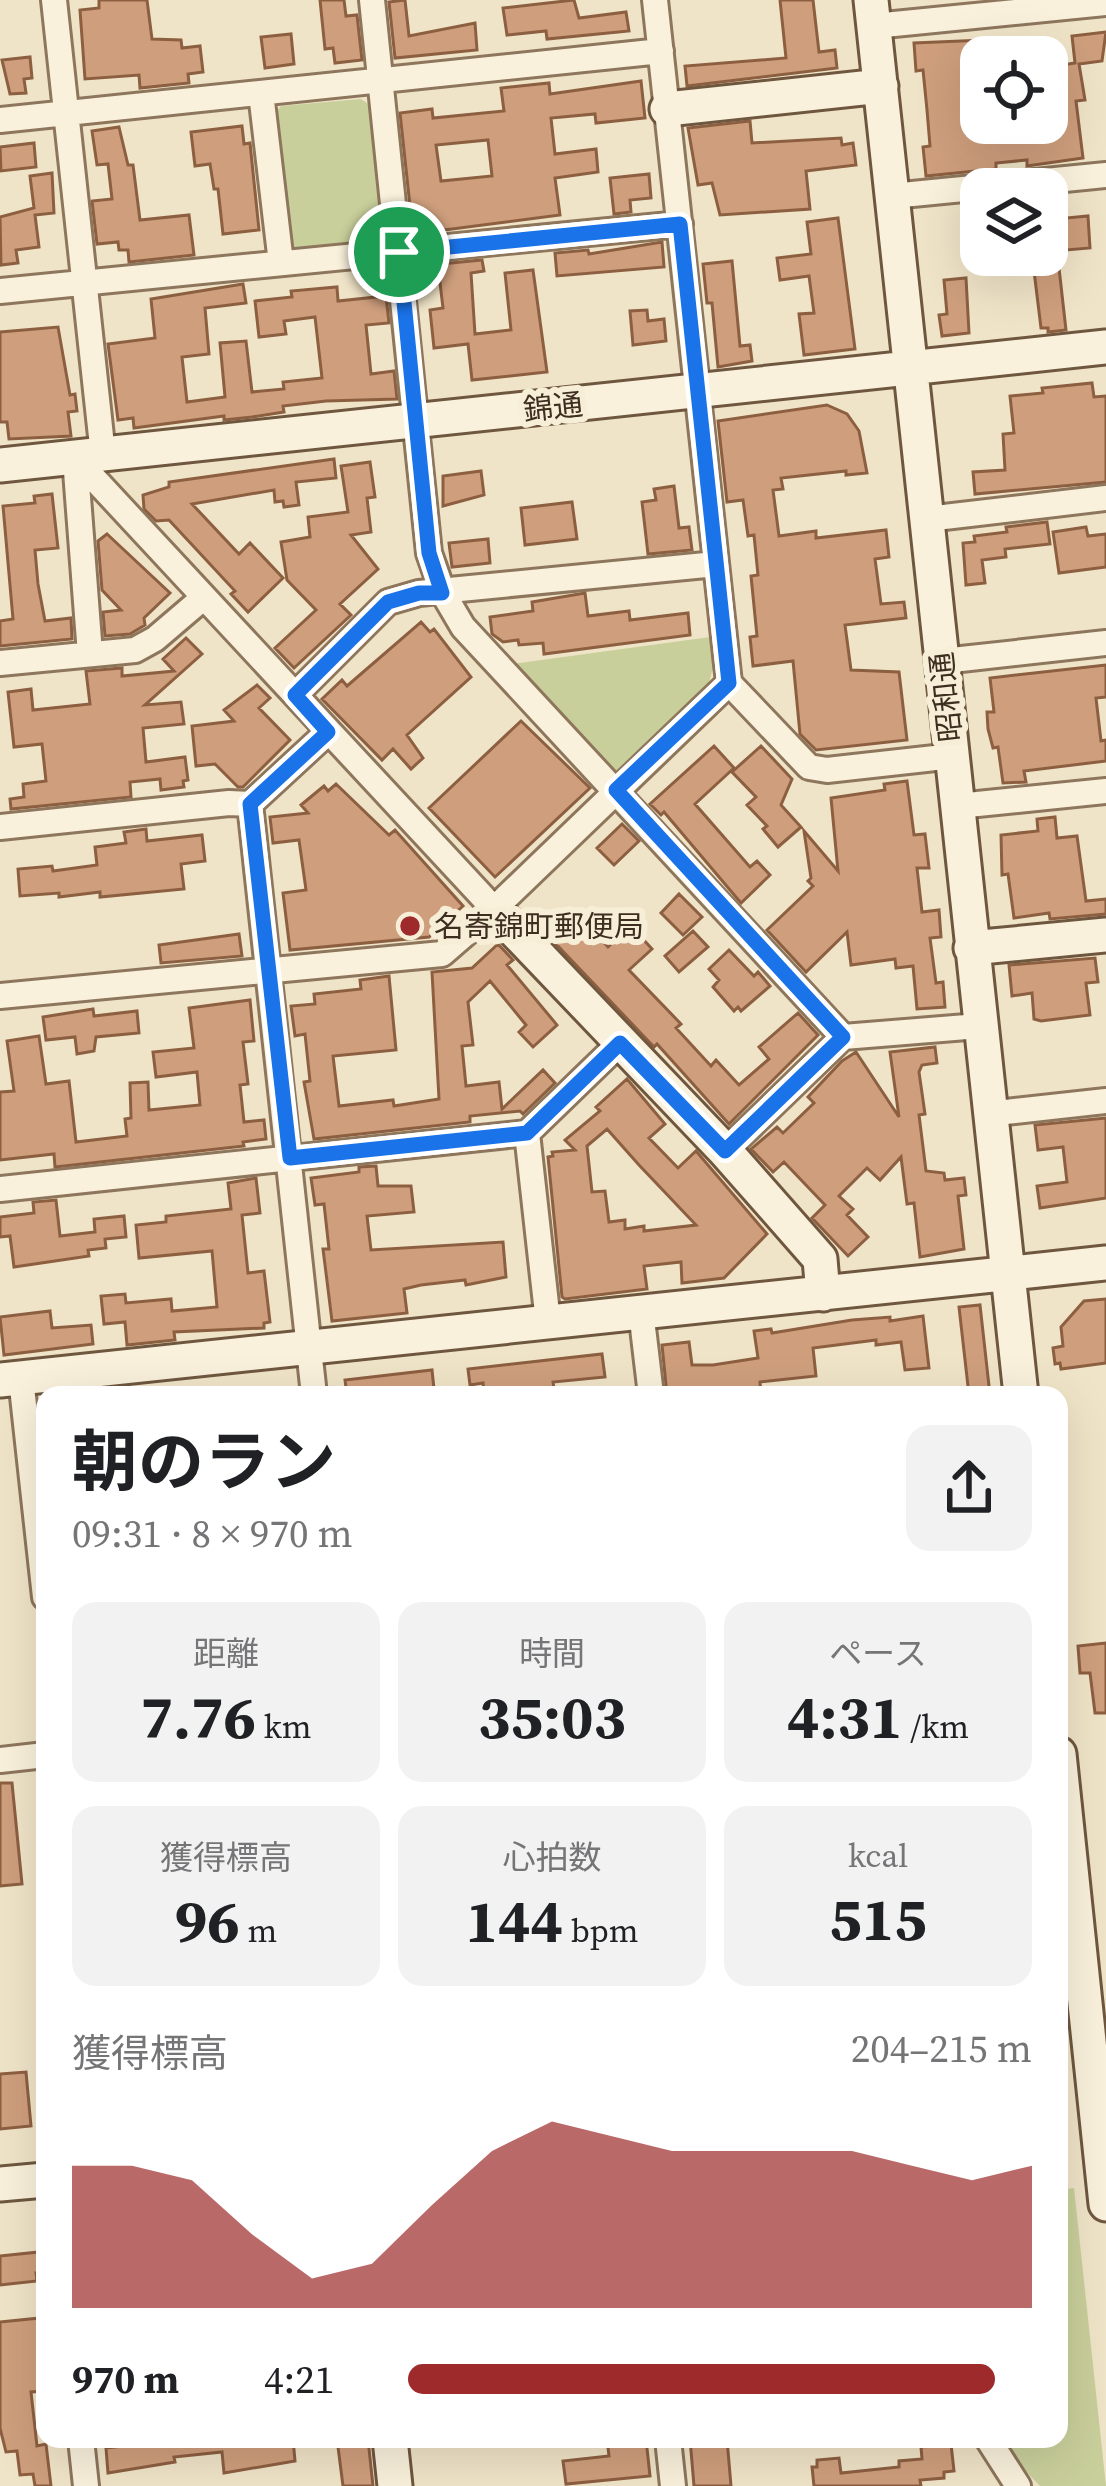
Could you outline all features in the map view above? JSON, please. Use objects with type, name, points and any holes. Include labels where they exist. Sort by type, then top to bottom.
[{"type":"street","points":[[54,0],[84,282],[90,654]]},
{"type":"street","points":[[371,0],[429,553],[442,593],[463,627],[843,1037]]},
{"type":"street","points":[[655,0],[729,683],[808,767],[827,770],[953,756]]},
{"type":"street","points":[[873,13],[1106,3]]},
{"type":"street","name":"昭和通","points":[[873,13],[1020,1386]]},
{"type":"street","points":[[0,120],[661,51]]},
{"type":"street","points":[[667,109],[880,86]]},
{"type":"street","points":[[261,93],[281,263]]},
{"type":"street","points":[[892,196],[1106,175]]},
{"type":"street","points":[[0,290],[680,224]]},
{"type":"street","name":"錦通","points":[[0,465],[1106,347]]},
{"type":"street","points":[[89,457],[203,598],[725,1151],[820,1258],[824,1294]]},
{"type":"street","points":[[927,519],[1106,498]]},
{"type":"street","points":[[295,695],[388,602],[419,593],[716,564]]},
{"type":"street","points":[[0,663],[135,650],[203,598]]},
{"type":"street","points":[[943,661],[1106,643]]},
{"type":"street","points":[[0,997],[442,954],[729,683]]},
{"type":"street","points":[[0,827],[250,804],[328,732]]},
{"type":"street","points":[[958,806],[1106,790]]},
{"type":"street","points":[[250,804],[313,1386]]},
{"type":"street","points":[[971,948],[1106,935]]},
{"type":"street","points":[[725,1151],[843,1037],[979,1026]]},
{"type":"street","points":[[0,1189],[527,1133],[620,1043]]},
{"type":"street","points":[[988,1114],[1106,1101]]},
{"type":"street","points":[[527,1133],[548,1322]]},
{"type":"street","points":[[36,1525],[10,1379],[1106,1263]]},
{"type":"street","points":[[641,1311],[650,1386]]},
{"type":"street","points":[[0,1760],[36,1756]]},
{"type":"street","points":[[1068,1890],[1085,2066],[1106,2204]]},
{"type":"street","points":[[0,2184],[36,2181]]},
{"type":"street","points":[[82,2448],[86,2486]]},
{"type":"street","points":[[391,2448],[395,2486]]},
{"type":"street","points":[[669,2448],[673,2486]]},
{"type":"street","points":[[994,2448],[1018,2486]]},
{"type":"green space","points":[[361,99],[371,106],[386,236],[377,242],[296,251],[288,247],[273,116],[281,106]]},
{"type":"green space","points":[[710,637],[713,668],[707,690],[618,774],[512,664]]},
{"type":"green space","points":[[1074,2188],[1106,2486],[1040,2486],[1009,2448],[1068,2448],[1068,2189]]},
{"type":"building","points":[[99,0],[147,0],[152,39],[181,40],[182,48],[200,46],[203,72],[188,74],[189,83],[140,88],[139,75],[85,79],[80,10],[99,8]]},
{"type":"building","points":[[320,0],[344,0],[346,16],[357,15],[362,60],[335,63],[333,48],[325,49]]},
{"type":"building","points":[[405,0],[409,36],[475,23],[477,50],[395,58],[389,2]]},
{"type":"building","points":[[574,0],[579,18],[626,12],[629,31],[547,39],[546,31],[507,35],[503,8]]},
{"type":"building","points":[[780,0],[813,0],[819,52],[835,50],[837,68],[687,86],[685,66],[786,58]]},
{"type":"building","points":[[1106,32],[1102,61],[1079,64],[1085,100],[1076,101],[1083,158],[1027,166],[1027,160],[996,163],[996,168],[960,168],[960,173],[926,176],[927,110],[923,70],[916,71],[914,43],[960,41],[960,144],[1068,144],[1068,64],[1075,63],[1072,36]]},
{"type":"building","points":[[291,34],[294,64],[265,68],[261,37]]},
{"type":"building","points":[[30,57],[32,78],[24,79],[26,93],[10,94],[2,60]]},
{"type":"building","points":[[641,81],[645,118],[596,123],[595,114],[551,118],[555,154],[596,149],[598,172],[555,178],[560,215],[413,234],[400,113],[432,109],[433,118],[504,111],[501,88],[549,83],[550,94]],"holes":[[[488,140],[492,176],[441,181],[436,145]]]},
{"type":"building","points":[[750,121],[752,143],[841,138],[842,145],[853,143],[856,165],[806,171],[810,209],[720,215],[712,183],[698,185],[688,128]]},
{"type":"building","points":[[242,126],[244,144],[250,143],[259,230],[223,234],[218,189],[214,189],[210,164],[195,166],[191,132]]},
{"type":"building","points":[[119,127],[128,165],[133,165],[140,220],[189,215],[194,255],[129,262],[128,250],[119,250],[118,242],[97,244],[92,201],[112,199],[108,164],[97,165],[92,131]]},
{"type":"building","points":[[34,143],[36,167],[1,171],[0,147]]},
{"type":"building","points":[[52,173],[54,213],[35,215],[39,247],[16,250],[18,263],[1,265],[0,217],[34,208],[30,176]]},
{"type":"building","points":[[649,174],[651,198],[630,200],[631,212],[614,214],[610,178]]},
{"type":"building","points":[[1088,216],[1090,248],[1068,250],[1068,218]]},
{"type":"building","points":[[838,218],[855,349],[804,355],[799,314],[814,313],[809,276],[780,280],[777,258],[811,254],[807,222]]},
{"type":"building","points":[[662,242],[664,267],[557,276],[555,253],[588,250],[589,254]]},
{"type":"building","points":[[482,260],[484,271],[471,273],[475,334],[511,330],[505,273],[533,270],[547,372],[472,380],[468,344],[434,348],[430,310],[443,308],[438,266],[420,266]]},
{"type":"building","points":[[732,261],[740,346],[750,345],[752,361],[718,367],[703,264]]},
{"type":"building","points":[[1035,276],[1060,276],[1066,330],[1041,328]]},
{"type":"building","points":[[966,278],[969,333],[942,336],[939,315],[947,314],[944,280]]},
{"type":"building","points":[[243,284],[246,303],[205,308],[209,354],[182,357],[187,402],[225,397],[220,343],[246,341],[252,392],[284,389],[283,382],[322,378],[315,317],[284,321],[286,334],[259,337],[255,301],[292,297],[291,291],[337,287],[338,301],[386,296],[389,323],[366,325],[371,374],[394,371],[397,399],[326,401],[283,406],[284,412],[252,417],[134,428],[133,418],[118,420],[108,344],[155,338],[151,299]]},
{"type":"building","points":[[647,310],[648,321],[664,319],[666,341],[633,345],[630,311]]},
{"type":"building","points":[[58,327],[70,395],[75,394],[77,411],[68,412],[71,436],[9,439],[7,422],[0,422],[0,332]]},
{"type":"building","points":[[1092,383],[1094,397],[1106,396],[1106,482],[975,494],[973,472],[1005,470],[1003,434],[1014,433],[1010,396]]},
{"type":"building","points":[[827,405],[847,414],[859,431],[867,473],[781,478],[783,489],[773,490],[779,536],[816,531],[816,538],[886,530],[889,557],[875,559],[881,604],[904,602],[906,618],[845,625],[851,670],[899,672],[907,740],[816,750],[800,734],[793,661],[753,666],[750,637],[757,636],[751,576],[758,575],[754,535],[748,536],[743,500],[727,502],[718,421]]},
{"type":"building","points":[[334,459],[336,478],[296,482],[299,505],[284,507],[283,501],[275,502],[274,490],[192,504],[239,554],[250,543],[283,578],[248,612],[231,594],[235,591],[169,520],[156,521],[144,509],[143,495],[169,487],[169,482]]},
{"type":"building","points":[[370,462],[375,497],[367,498],[371,532],[351,535],[378,569],[340,604],[351,615],[294,668],[275,648],[316,610],[287,580],[281,542],[310,537],[308,517],[348,512],[341,466]]},
{"type":"building","points":[[481,471],[484,495],[443,506],[443,476]]},
{"type":"building","points":[[674,486],[679,528],[689,527],[692,550],[648,554],[642,502],[656,500],[654,489]]},
{"type":"building","points":[[52,494],[58,548],[35,550],[38,584],[45,621],[71,618],[72,639],[0,646],[0,621],[13,619],[3,506],[35,503],[34,496]]},
{"type":"building","points":[[572,502],[577,539],[525,545],[521,508]]},
{"type":"building","points":[[1047,522],[1050,544],[1005,549],[1006,557],[982,560],[985,583],[966,585],[963,543],[975,542],[974,536],[1007,532],[1006,527]]},
{"type":"building","points":[[1086,527],[1088,536],[1106,534],[1106,567],[1059,573],[1053,532]]},
{"type":"building","points":[[107,534],[170,593],[144,618],[145,625],[130,634],[105,636],[103,612],[121,610],[102,590],[98,541]]},
{"type":"building","points":[[488,539],[490,563],[452,567],[449,543]]},
{"type":"building","points":[[585,593],[588,616],[629,611],[630,620],[688,613],[690,635],[544,654],[543,643],[519,645],[518,640],[503,642],[492,634],[490,617],[533,611],[532,602]]},
{"type":"building","points":[[421,622],[430,632],[434,629],[471,677],[407,735],[423,758],[411,769],[393,749],[382,760],[322,699],[342,680],[347,686]]},
{"type":"building","points":[[186,638],[202,654],[145,705],[181,702],[184,724],[143,728],[146,762],[185,757],[188,780],[183,781],[184,787],[161,790],[160,779],[130,782],[131,797],[11,809],[10,799],[24,797],[23,784],[46,781],[42,744],[14,747],[8,692],[31,689],[33,710],[90,704],[86,671],[122,668],[122,676],[174,671],[163,659]]},
{"type":"building","points":[[1106,665],[1106,697],[1096,698],[1106,761],[1024,771],[1026,782],[1003,783],[998,747],[993,748],[988,729],[987,712],[994,712],[990,678]]},
{"type":"building","points":[[257,685],[270,698],[259,708],[290,740],[238,787],[215,764],[196,766],[192,726],[234,721],[224,710]]},
{"type":"building","points":[[521,721],[590,788],[495,877],[429,808]]},
{"type":"building","points":[[714,746],[734,768],[695,804],[750,867],[757,861],[770,875],[741,903],[664,812],[661,815],[650,804]]},
{"type":"building","points":[[761,746],[792,779],[781,805],[801,827],[778,847],[763,829],[767,826],[747,805],[756,797],[732,772]]},
{"type":"building","points":[[907,781],[914,835],[925,834],[929,868],[917,868],[922,912],[939,910],[941,937],[930,938],[936,983],[943,982],[945,1007],[917,1009],[913,966],[896,968],[895,959],[851,965],[847,932],[806,972],[767,930],[813,886],[808,881],[804,831],[838,871],[831,798],[885,790],[884,784]]},
{"type":"building","points":[[336,784],[389,835],[395,830],[463,906],[429,937],[290,950],[283,893],[306,890],[299,840],[273,843],[270,817],[308,813],[301,805],[324,786],[328,791]]},
{"type":"building","points":[[1055,817],[1057,838],[1077,836],[1086,901],[1106,899],[1106,914],[1014,918],[1008,874],[1002,875],[1001,835],[1038,831],[1037,819]]},
{"type":"building","points":[[622,824],[639,841],[614,865],[597,848]]},
{"type":"building","points":[[146,829],[147,841],[202,835],[205,861],[181,864],[184,889],[100,897],[100,892],[20,896],[18,869],[52,866],[53,871],[97,865],[95,847],[126,843],[124,832]]},
{"type":"building","points":[[679,894],[702,917],[683,935],[661,913]]},
{"type":"building","points":[[583,920],[608,947],[631,926],[652,949],[629,970],[681,1024],[676,1028],[711,1066],[716,1060],[739,1085],[769,1059],[759,1047],[798,1013],[818,1035],[729,1124],[556,944]]},
{"type":"building","points":[[693,931],[708,947],[679,972],[665,956]]},
{"type":"building","points":[[239,934],[242,956],[161,963],[159,945]]},
{"type":"building","points":[[498,944],[513,960],[507,965],[557,1025],[533,1047],[519,1032],[526,1025],[490,981],[468,1002],[473,1045],[462,1046],[466,1086],[499,1082],[502,1109],[543,1070],[555,1083],[523,1114],[470,1116],[470,1122],[314,1139],[304,1082],[310,1081],[305,1034],[295,1036],[291,1006],[315,1004],[314,994],[361,989],[360,980],[389,976],[396,1050],[333,1056],[339,1106],[393,1100],[394,1106],[439,1099],[432,972],[472,968]]},
{"type":"building","points":[[729,950],[770,986],[741,1011],[738,1007],[734,1011],[713,987],[719,980],[709,969]]},
{"type":"building","points":[[1095,958],[1098,982],[1086,983],[1090,1015],[1041,1021],[1034,1019],[1032,993],[1012,996],[1009,965]]},
{"type":"building","points":[[250,1000],[254,1041],[243,1042],[248,1084],[240,1085],[244,1122],[264,1120],[266,1139],[243,1142],[244,1146],[55,1167],[54,1154],[0,1160],[0,1092],[14,1091],[7,1041],[39,1036],[46,1084],[69,1081],[76,1142],[127,1136],[130,1083],[148,1082],[149,1110],[200,1105],[197,1072],[156,1077],[153,1052],[194,1048],[189,1008]]},
{"type":"building","points":[[93,1009],[94,1016],[137,1011],[139,1033],[96,1037],[94,1051],[77,1054],[75,1037],[46,1040],[43,1017]]},
{"type":"building","points":[[935,1047],[937,1063],[922,1065],[919,1072],[926,1171],[944,1173],[945,1180],[964,1178],[966,1195],[958,1196],[964,1249],[920,1257],[914,1203],[907,1204],[901,1157],[880,1180],[867,1168],[839,1196],[853,1209],[847,1215],[868,1237],[848,1256],[812,1218],[825,1205],[784,1162],[773,1172],[751,1149],[777,1127],[783,1133],[814,1103],[808,1097],[856,1052],[899,1117],[890,1052]]},
{"type":"building","points":[[627,1079],[665,1124],[649,1138],[678,1168],[696,1151],[767,1234],[724,1278],[682,1283],[681,1262],[644,1266],[647,1289],[562,1297],[548,1157],[552,1152],[575,1150],[565,1140],[600,1111],[596,1107]],"holes":[[[607,1129],[696,1225],[644,1231],[644,1226],[625,1229],[625,1220],[609,1222],[605,1191],[592,1192],[587,1146]]]},
{"type":"building","points":[[1106,1118],[1106,1198],[1040,1208],[1037,1186],[1067,1182],[1063,1147],[1038,1150],[1035,1125]]},
{"type":"building","points":[[376,1166],[378,1186],[411,1186],[414,1212],[367,1216],[371,1250],[503,1242],[506,1277],[404,1289],[407,1313],[332,1321],[323,1249],[329,1249],[324,1204],[315,1205],[311,1178]]},
{"type":"building","points":[[256,1178],[260,1213],[242,1215],[248,1273],[264,1271],[270,1322],[264,1328],[174,1332],[175,1340],[127,1345],[125,1322],[104,1324],[101,1296],[125,1294],[126,1303],[171,1299],[172,1311],[217,1307],[212,1251],[139,1258],[136,1225],[166,1222],[166,1216],[231,1209],[228,1183]]},
{"type":"building","points":[[56,1200],[60,1236],[95,1232],[94,1219],[124,1216],[126,1237],[105,1239],[106,1248],[88,1250],[89,1256],[14,1267],[10,1236],[0,1237],[0,1217],[34,1213],[33,1202]]},
{"type":"building","points":[[1106,1299],[1106,1363],[1061,1369],[1060,1363],[1055,1364],[1053,1348],[1063,1346],[1061,1327],[1084,1301]]},
{"type":"building","points":[[980,1305],[989,1386],[968,1386],[959,1307]]},
{"type":"building","points":[[50,1311],[52,1328],[91,1325],[93,1344],[4,1355],[0,1317]]},
{"type":"building","points":[[923,1316],[929,1368],[905,1370],[901,1342],[876,1345],[876,1340],[813,1348],[816,1376],[760,1382],[760,1386],[666,1386],[662,1345],[689,1342],[692,1365],[713,1365],[758,1358],[754,1331],[771,1329],[772,1333],[890,1317],[890,1321]]},
{"type":"building","points":[[602,1354],[605,1377],[553,1382],[554,1386],[483,1386],[470,1385],[468,1369]]},
{"type":"building","points":[[432,1370],[434,1386],[346,1386],[345,1380]]},
{"type":"building","points":[[1106,1643],[1106,1713],[1095,1713],[1090,1673],[1080,1673],[1078,1646]]},
{"type":"building","points":[[0,1783],[12,1783],[22,1884],[0,1886]]},
{"type":"building","points":[[26,2072],[31,2126],[0,2129],[0,2074]]},
{"type":"building","points":[[36,2252],[36,2281],[0,2285],[0,2256]]},
{"type":"building","points":[[36,2318],[36,2392],[31,2392],[36,2448],[46,2448],[51,2486],[35,2486],[33,2474],[20,2475],[17,2451],[6,2452],[0,2428],[0,2322]]},
{"type":"building","points":[[106,2448],[294,2448],[295,2461],[224,2473],[222,2452],[174,2457],[175,2462],[108,2473]]},
{"type":"building","points":[[338,2448],[369,2448],[373,2486],[343,2486]]},
{"type":"building","points":[[608,2448],[647,2448],[650,2476],[566,2484],[563,2461],[609,2456]]},
{"type":"building","points":[[691,2448],[728,2448],[731,2486],[694,2486]]},
{"type":"building","points":[[921,2448],[951,2448],[954,2471],[944,2472],[944,2478],[920,2480],[921,2486],[814,2486],[812,2467],[817,2467],[817,2460],[839,2458],[841,2473],[899,2467],[899,2461],[922,2459]]},
{"type":"place","name":"名寄錦町郵便局","points":[[410,926]]},
{"type":"route","points":[[680,224],[729,683],[616,790],[843,1037],[725,1151],[620,1043],[527,1133],[290,1158],[250,804],[328,732],[295,695],[388,602],[419,593],[442,593],[429,553],[399,252],[680,224]]}]
